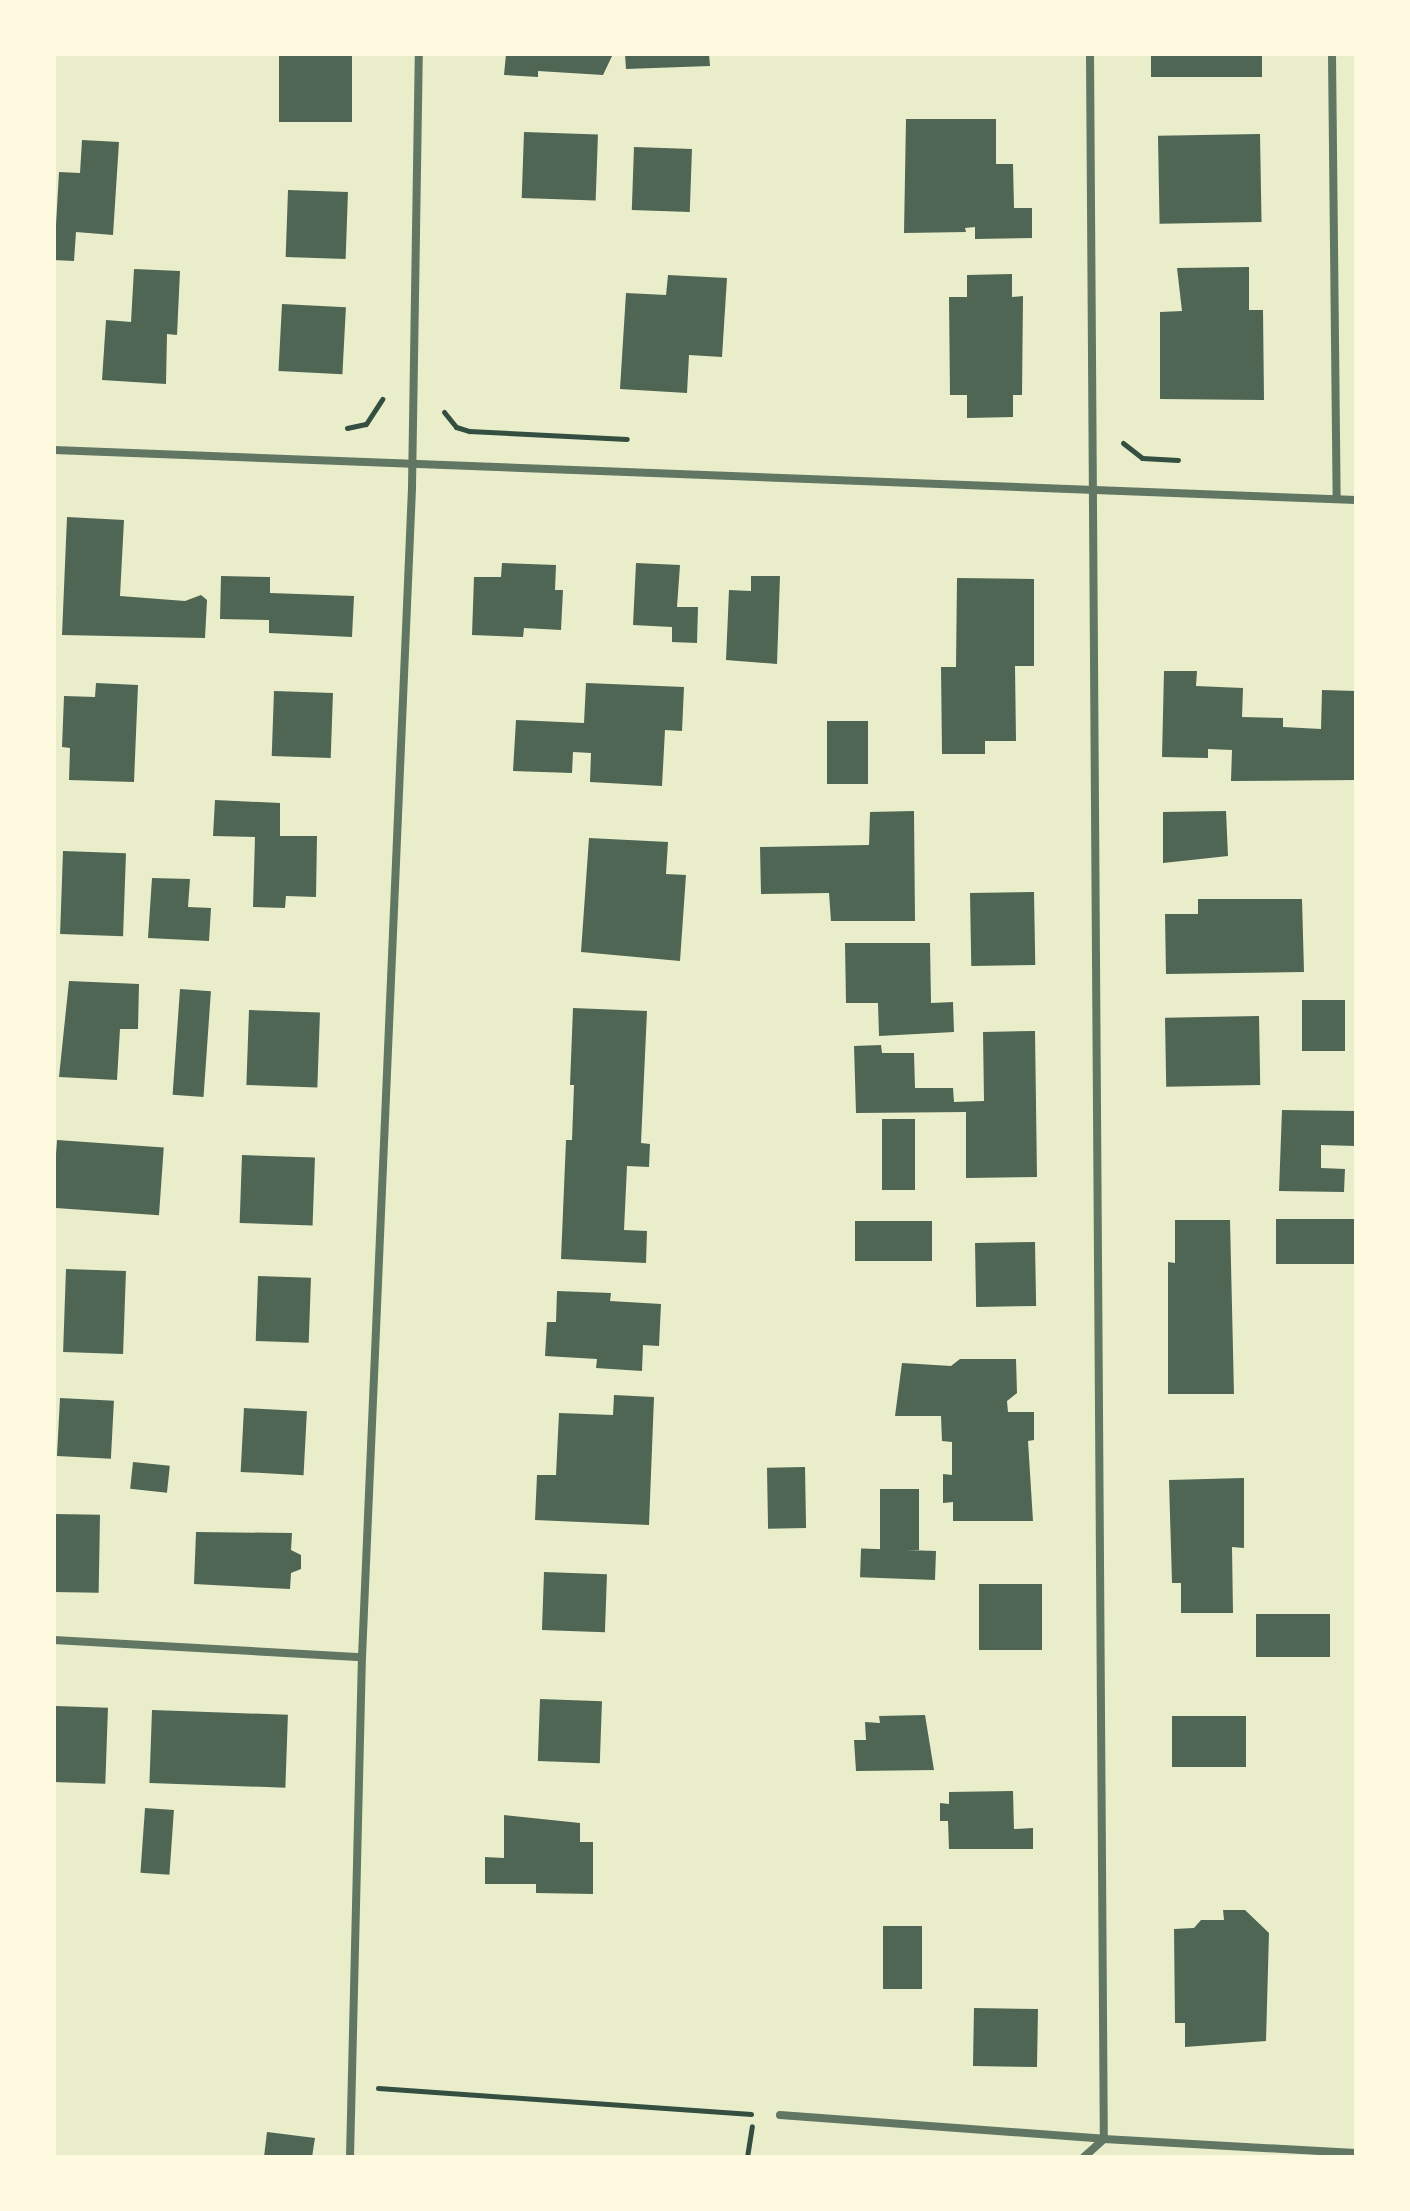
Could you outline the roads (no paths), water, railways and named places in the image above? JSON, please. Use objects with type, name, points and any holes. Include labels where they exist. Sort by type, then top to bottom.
[{"type":"street","points":[[350,2157],[362,1657],[413,462],[419,54]]},
{"type":"street","points":[[1084,2157],[1104,2139],[1090,54]]},
{"type":"street","points":[[1332,54],[1337,499]]},
{"type":"street","points":[[54,450],[1094,487],[1356,500]]},
{"type":"street","points":[[54,1640],[362,1657]]},
{"type":"street","points":[[780,2115],[1104,2139],[1356,2153]]}]
